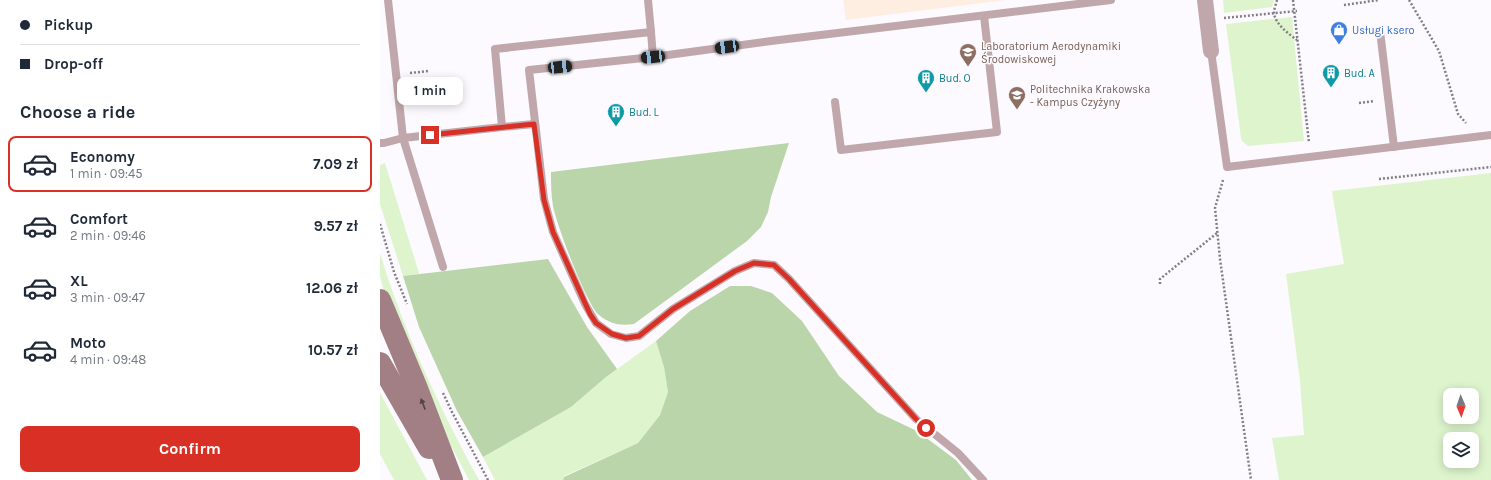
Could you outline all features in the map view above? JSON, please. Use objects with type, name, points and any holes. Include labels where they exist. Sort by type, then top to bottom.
[{"type":"main road","points":[[380,300],[416,386],[452,480]]},
{"type":"main road","points":[[380,363],[447,480]]},
{"type":"street","points":[[1205,0],[1211,51]]},
{"type":"lane","points":[[388,0],[403,138],[443,267]]},
{"type":"lane","points":[[648,0],[653,57]]},
{"type":"lane","points":[[983,480],[958,453],[916,419],[789,279],[774,265],[754,263],[735,271],[673,309],[639,336],[626,338],[612,334],[596,323],[585,304],[553,232],[544,200],[534,124],[529,70],[653,57],[779,40],[1111,0]]},
{"type":"lane","points":[[835,102],[841,150],[998,132],[984,16]]},
{"type":"lane","points":[[1380,30],[1394,147]]},
{"type":"lane","points":[[502,128],[495,49],[651,32]]},
{"type":"lane","points":[[1211,51],[1227,168],[1491,136]]},
{"type":"lane","points":[[380,143],[403,138],[534,124]]},
{"type":"path","points":[[1277,0],[1274,13],[1281,26],[1288,34],[1297,40]]},
{"type":"path","points":[[1293,0],[1309,143]]},
{"type":"path","points":[[1344,5],[1379,0]]},
{"type":"path","points":[[1409,0],[1439,52],[1458,114],[1467,124]]},
{"type":"path","points":[[1222,18],[1295,11]]},
{"type":"path","points":[[396,75],[429,71]]},
{"type":"path","points":[[1359,103],[1374,101]]},
{"type":"path","points":[[1379,179],[1491,167]]},
{"type":"path","points":[[1227,168],[1215,208],[1251,480]]},
{"type":"path","points":[[380,224],[394,272],[408,307]]},
{"type":"path","points":[[1160,284],[1160,279],[1218,233]]},
{"type":"path","points":[[442,391],[488,480]]},
{"type":"shaded area","points":[[843,0],[1005,0],[846,20]]},
{"type":"green space","points":[[1223,0],[1274,0],[1272,7],[1224,13]]},
{"type":"green space","points":[[1292,17],[1304,141],[1248,146],[1242,141],[1241,138],[1226,24]]},
{"type":"green space","points":[[789,143],[771,197],[768,212],[761,227],[747,241],[634,324],[615,324],[599,315],[587,297],[555,215],[552,202],[551,172]]},
{"type":"green space","points":[[385,163],[419,274],[403,276],[380,204],[380,165]]},
{"type":"green space","points":[[1491,173],[1491,480],[1279,480],[1272,438],[1304,435],[1300,381],[1286,274],[1344,264],[1332,191]]},
{"type":"green space","points":[[380,253],[389,282],[411,340],[450,425],[479,480],[469,480],[447,438],[383,288],[380,276]]},
{"type":"green space","points":[[548,259],[587,327],[617,369],[571,407],[483,457],[457,411],[419,327],[403,276]]},
{"type":"green space","points":[[730,286],[751,286],[772,293],[802,321],[839,376],[877,412],[917,431],[956,460],[972,480],[563,480],[564,477],[638,443],[660,415],[668,392],[664,367],[656,341],[690,311]]},
{"type":"green space","points":[[656,341],[664,366],[668,392],[660,415],[638,443],[564,476],[563,480],[495,480],[483,457],[571,407],[606,377]]},
{"type":"green space","points":[[380,393],[427,480],[394,480],[380,454]]},
{"type":"place","name":"Usługi ksero","points":[[1339,45]]},
{"type":"place","name":"Laboratorium Aerodynamiki Środowiskowej","points":[[968,67]]},
{"type":"place","name":"Bud. A","points":[[1331,88]]},
{"type":"place","name":"Bud. O","points":[[926,93]]},
{"type":"place","name":"Politechnika Krakowska - Kampus Czyżyny","points":[[1017,110]]},
{"type":"place","name":"Bud. L","points":[[616,127]]},
{"type":"route","points":[[430,135],[534,124],[544,200],[553,232],[590,314],[596,323],[612,334],[626,338],[639,336],[673,309],[735,271],[754,263],[774,265],[789,279],[916,419],[926,428]]}]
